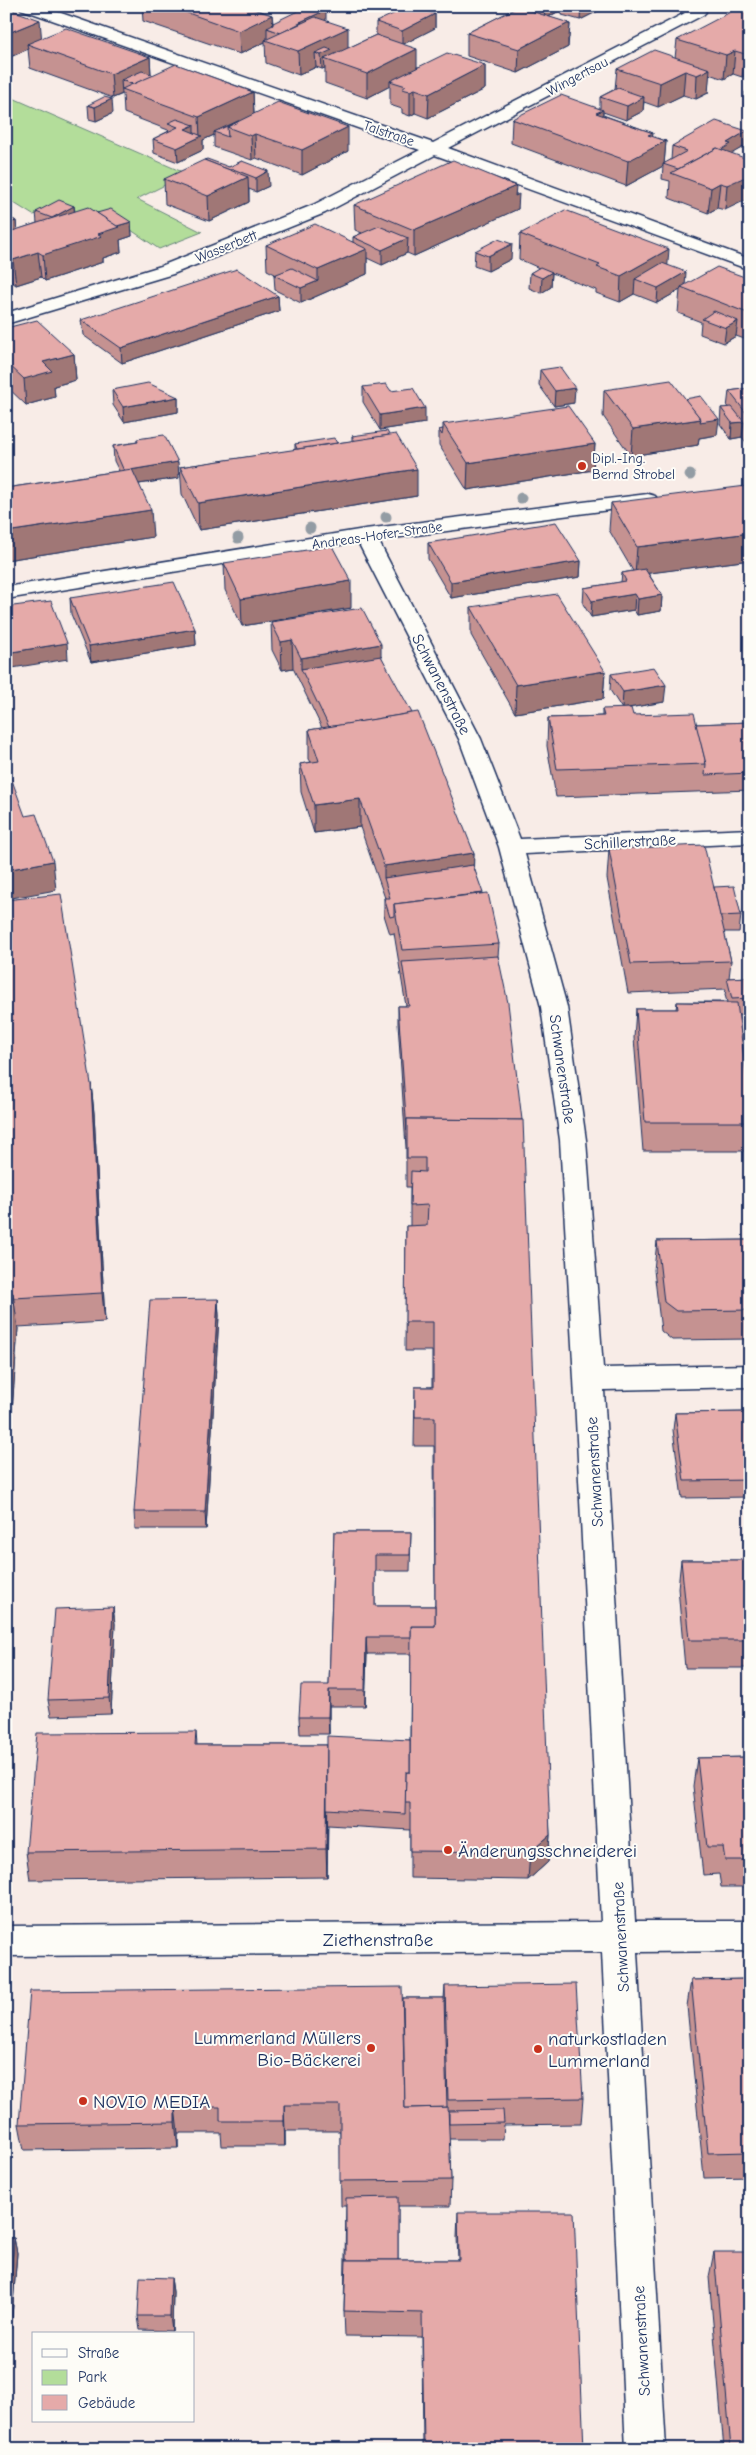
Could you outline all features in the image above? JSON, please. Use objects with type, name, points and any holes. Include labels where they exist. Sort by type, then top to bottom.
[{"type":"street","name":"Talstraße","points":[[26,6],[437,150],[750,265]]},
{"type":"street","name":"Wingertsau","points":[[437,150],[698,12],[679,6]]},
{"type":"street","name":"Wasserbett","points":[[6,319],[176,266],[319,209],[437,150]]},
{"type":"street","name":"Andreas-Hofer-Straße","points":[[6,593],[365,535],[667,498]]},
{"type":"street","name":"Schwanenstraße","points":[[365,535],[470,739],[510,847],[554,1007],[572,1140],[589,1379],[646,2449]]},
{"type":"street","name":"Schillerstraße","points":[[510,847],[750,836]]},
{"type":"street","points":[[589,1379],[750,1376]]},
{"type":"street","name":"Ziethenstraße","points":[[6,1941],[750,1936]]},
{"type":"green space","points":[[6,95],[187,174],[137,199],[202,232],[159,249],[106,213],[87,222],[65,209],[33,215],[6,198]]},
{"type":"building","points":[[168,6],[255,6],[250,8],[272,15],[239,31]]},
{"type":"building","points":[[308,6],[326,10],[281,33],[267,28],[273,25],[273,23]]},
{"type":"building","points":[[410,6],[435,14],[402,31],[376,22]]},
{"type":"building","points":[[518,7],[569,23],[519,49],[467,33]]},
{"type":"building","points":[[6,8],[40,20],[6,34]]},
{"type":"building","points":[[738,8],[750,12],[750,51],[745,54],[735,51],[726,55],[677,40]]},
{"type":"building","points":[[315,17],[348,28],[298,51],[265,40]]},
{"type":"building","points":[[66,28],[150,57],[111,74],[27,44]]},
{"type":"building","points":[[376,35],[417,49],[367,74],[324,59]]},
{"type":"building","points":[[326,48],[332,50],[321,55],[315,53]]},
{"type":"building","points":[[654,50],[710,69],[697,75],[685,71],[660,83],[617,69]]},
{"type":"building","points":[[447,53],[485,65],[429,94],[415,89],[410,91],[402,89],[406,86],[390,81]]},
{"type":"building","points":[[176,64],[253,92],[199,117],[122,89]]},
{"type":"building","points":[[142,71],[154,75],[133,84],[121,80]]},
{"type":"building","points":[[618,88],[644,97],[627,106],[600,97]]},
{"type":"building","points":[[561,95],[603,110],[596,113],[653,133],[648,135],[666,141],[628,161],[512,119]]},
{"type":"building","points":[[104,97],[112,99],[95,107],[88,105]]},
{"type":"building","points":[[278,102],[348,127],[302,150],[255,134],[251,136],[227,127]]},
{"type":"building","points":[[177,119],[194,125],[185,129],[202,136],[177,148],[153,139],[178,127],[168,123]]},
{"type":"building","points":[[238,121],[227,127],[228,137],[214,132]]},
{"type":"building","points":[[716,121],[747,131],[727,143],[731,144],[721,150],[717,148],[678,169],[663,164],[687,151],[672,146]]},
{"type":"building","points":[[717,148],[750,160],[750,166],[747,167],[750,168],[750,175],[727,185],[720,183],[711,188],[671,173]]},
{"type":"building","points":[[207,159],[229,167],[242,161],[268,171],[256,178],[204,160]]},
{"type":"building","points":[[204,160],[248,177],[208,196],[164,179]]},
{"type":"building","points":[[453,160],[516,186],[414,230],[354,205]]},
{"type":"building","points":[[59,200],[74,206],[52,218],[36,212]]},
{"type":"building","points":[[88,207],[119,227],[98,234],[102,236],[43,255],[38,252],[13,260],[6,255],[6,233]]},
{"type":"building","points":[[111,209],[131,222],[117,226],[97,213]]},
{"type":"building","points":[[565,210],[669,249],[621,276],[597,267],[600,265],[520,234]]},
{"type":"building","points":[[6,215],[16,221],[6,224]]},
{"type":"building","points":[[315,224],[367,249],[318,270],[266,245]]},
{"type":"building","points":[[379,226],[408,238],[382,250],[353,237]]},
{"type":"building","points":[[498,239],[512,244],[488,256],[475,251]]},
{"type":"building","points":[[662,263],[686,272],[658,288],[635,279]]},
{"type":"building","points":[[540,267],[552,272],[542,278],[530,273]]},
{"type":"building","points":[[717,267],[750,279],[750,314],[681,287]]},
{"type":"building","points":[[292,268],[318,281],[301,288],[274,275]]},
{"type":"building","points":[[237,269],[278,296],[121,348],[81,320]]},
{"type":"building","points":[[714,311],[738,321],[726,328],[702,319]]},
{"type":"building","points":[[37,320],[74,354],[43,362],[52,371],[24,379],[6,362],[6,328]]},
{"type":"building","points":[[560,367],[575,388],[555,391],[540,370]]},
{"type":"building","points":[[671,380],[701,419],[633,429],[604,390]]},
{"type":"building","points":[[148,383],[178,397],[123,407],[112,390]]},
{"type":"building","points":[[386,384],[391,391],[413,388],[425,408],[380,415],[363,387]]},
{"type":"building","points":[[750,388],[750,418],[729,391]]},
{"type":"building","points":[[701,396],[719,419],[700,422],[701,419],[685,399]]},
{"type":"building","points":[[568,406],[595,444],[468,463],[443,424]]},
{"type":"building","points":[[732,407],[744,422],[732,423],[721,408]]},
{"type":"building","points":[[387,431],[389,435],[355,441],[352,436]]},
{"type":"building","points":[[396,434],[417,469],[198,503],[180,467]]},
{"type":"building","points":[[164,435],[178,462],[124,471],[113,446],[138,442],[137,439]]},
{"type":"building","points":[[334,438],[337,443],[297,449],[295,444]]},
{"type":"building","points":[[132,469],[151,510],[6,532],[6,488]]},
{"type":"building","points":[[746,486],[750,492],[750,533],[637,547],[611,503]]},
{"type":"building","points":[[556,522],[581,561],[451,582],[428,543]]},
{"type":"building","points":[[332,546],[351,581],[241,599],[224,563]]},
{"type":"building","points":[[645,569],[662,595],[638,599],[635,594],[592,601],[584,588],[626,581],[622,573]]},
{"type":"building","points":[[174,582],[195,629],[89,646],[70,598]]},
{"type":"building","points":[[557,594],[605,671],[516,685],[471,607]]},
{"type":"building","points":[[51,601],[67,643],[6,653],[6,607]]},
{"type":"building","points":[[362,608],[381,644],[301,658],[292,640],[281,642],[271,622]]},
{"type":"building","points":[[381,656],[412,713],[329,727],[301,669]]},
{"type":"building","points":[[654,667],[666,685],[623,692],[611,674]]},
{"type":"building","points":[[631,708],[633,715],[694,713],[706,764],[557,769],[548,718],[604,716],[602,709]]},
{"type":"building","points":[[418,712],[474,853],[384,866],[360,799],[314,805],[300,764],[319,761],[309,730]]},
{"type":"building","points":[[750,722],[750,773],[705,775],[706,764],[696,724]]},
{"type":"building","points":[[6,764],[25,816],[36,814],[53,861],[6,870]]},
{"type":"building","points":[[704,845],[731,961],[631,964],[609,849]]},
{"type":"building","points":[[473,865],[483,893],[394,904],[394,916],[390,917],[384,898],[390,898],[384,878]]},
{"type":"building","points":[[734,886],[741,915],[720,916],[714,887]]},
{"type":"building","points":[[488,893],[499,944],[402,950],[394,904]]},
{"type":"building","points":[[61,894],[91,1084],[102,1293],[14,1298],[13,1293],[6,1293],[6,900]]},
{"type":"building","points":[[498,956],[508,1003],[522,1120],[407,1119],[407,1131],[398,1006],[409,1006],[402,962]]},
{"type":"building","points":[[750,977],[750,998],[732,999],[727,978]]},
{"type":"building","points":[[677,1002],[737,1003],[750,1105],[750,1122],[645,1122],[636,1009],[678,1009]]},
{"type":"building","points":[[407,1119],[523,1120],[550,1835],[530,1852],[410,1851],[410,1803],[405,1803],[406,1772],[410,1772],[411,1626],[435,1626],[435,1417],[415,1417],[415,1387],[433,1387],[433,1322],[405,1322],[406,1226],[427,1225],[428,1205],[410,1206],[411,1171],[425,1172],[425,1158],[407,1158]]},
{"type":"building","points":[[750,1240],[750,1310],[676,1311],[664,1302],[657,1241]]},
{"type":"building","points":[[6,1293],[13,1293],[6,1387]]},
{"type":"building","points":[[218,1299],[205,1512],[134,1512],[150,1300]]},
{"type":"building","points":[[750,1412],[750,1480],[684,1481],[675,1413]]},
{"type":"building","points":[[334,1532],[411,1532],[410,1555],[375,1555],[375,1606],[435,1606],[435,1626],[411,1626],[411,1637],[366,1637],[365,1690],[329,1690],[328,1717],[299,1717],[301,1685],[329,1685]]},
{"type":"building","points":[[681,1560],[750,1560],[750,1640],[689,1640]]},
{"type":"building","points":[[113,1607],[109,1698],[48,1700],[55,1609]]},
{"type":"building","points":[[196,1732],[195,1745],[327,1745],[326,1849],[26,1852],[37,1733]]},
{"type":"building","points":[[327,1736],[410,1740],[410,1772],[406,1772],[405,1814],[327,1809]]},
{"type":"building","points":[[750,1757],[750,1860],[725,1860],[723,1847],[707,1847],[697,1758]]},
{"type":"building","points":[[750,1979],[750,2152],[708,2153],[691,1980]]},
{"type":"building","points":[[576,1984],[583,2098],[448,2100],[445,1986]]},
{"type":"building","points":[[402,1987],[405,2108],[448,2107],[451,2180],[340,2181],[340,2105],[284,2105],[284,2121],[220,2121],[220,2107],[175,2107],[175,2122],[19,2124],[30,1991]]},
{"type":"building","points":[[403,1998],[444,1998],[447,2107],[405,2108]]},
{"type":"building","points":[[503,2110],[504,2123],[449,2124],[449,2111]]},
{"type":"building","points":[[398,2197],[398,2260],[346,2260],[346,2198]]},
{"type":"building","points":[[458,2212],[574,2212],[584,2449],[424,2448],[422,2313],[344,2311],[346,2260],[459,2260]]},
{"type":"building","points":[[6,2238],[14,2238],[8,2314],[6,2314]]},
{"type":"building","points":[[714,2252],[750,2252],[750,2449],[731,2449]]},
{"type":"building","points":[[140,2277],[171,2278],[170,2316],[138,2316]]},
{"type":"building","points":[[359,2445],[359,2449],[274,2449],[274,2446]]},
{"type":"place","name":"Dipl.-Ing. Bernd Strobel","points":[[582,466]]},
{"type":"place","name":"Änderungsschneiderei","points":[[448,1850]]},
{"type":"place","name":"Lummerland Müllers Bio-Bäckerei","points":[[371,2048]]},
{"type":"place","name":"naturkostladen Lummerland","points":[[538,2049]]},
{"type":"place","name":"NOVIO MEDIA","points":[[83,2101]]}]
